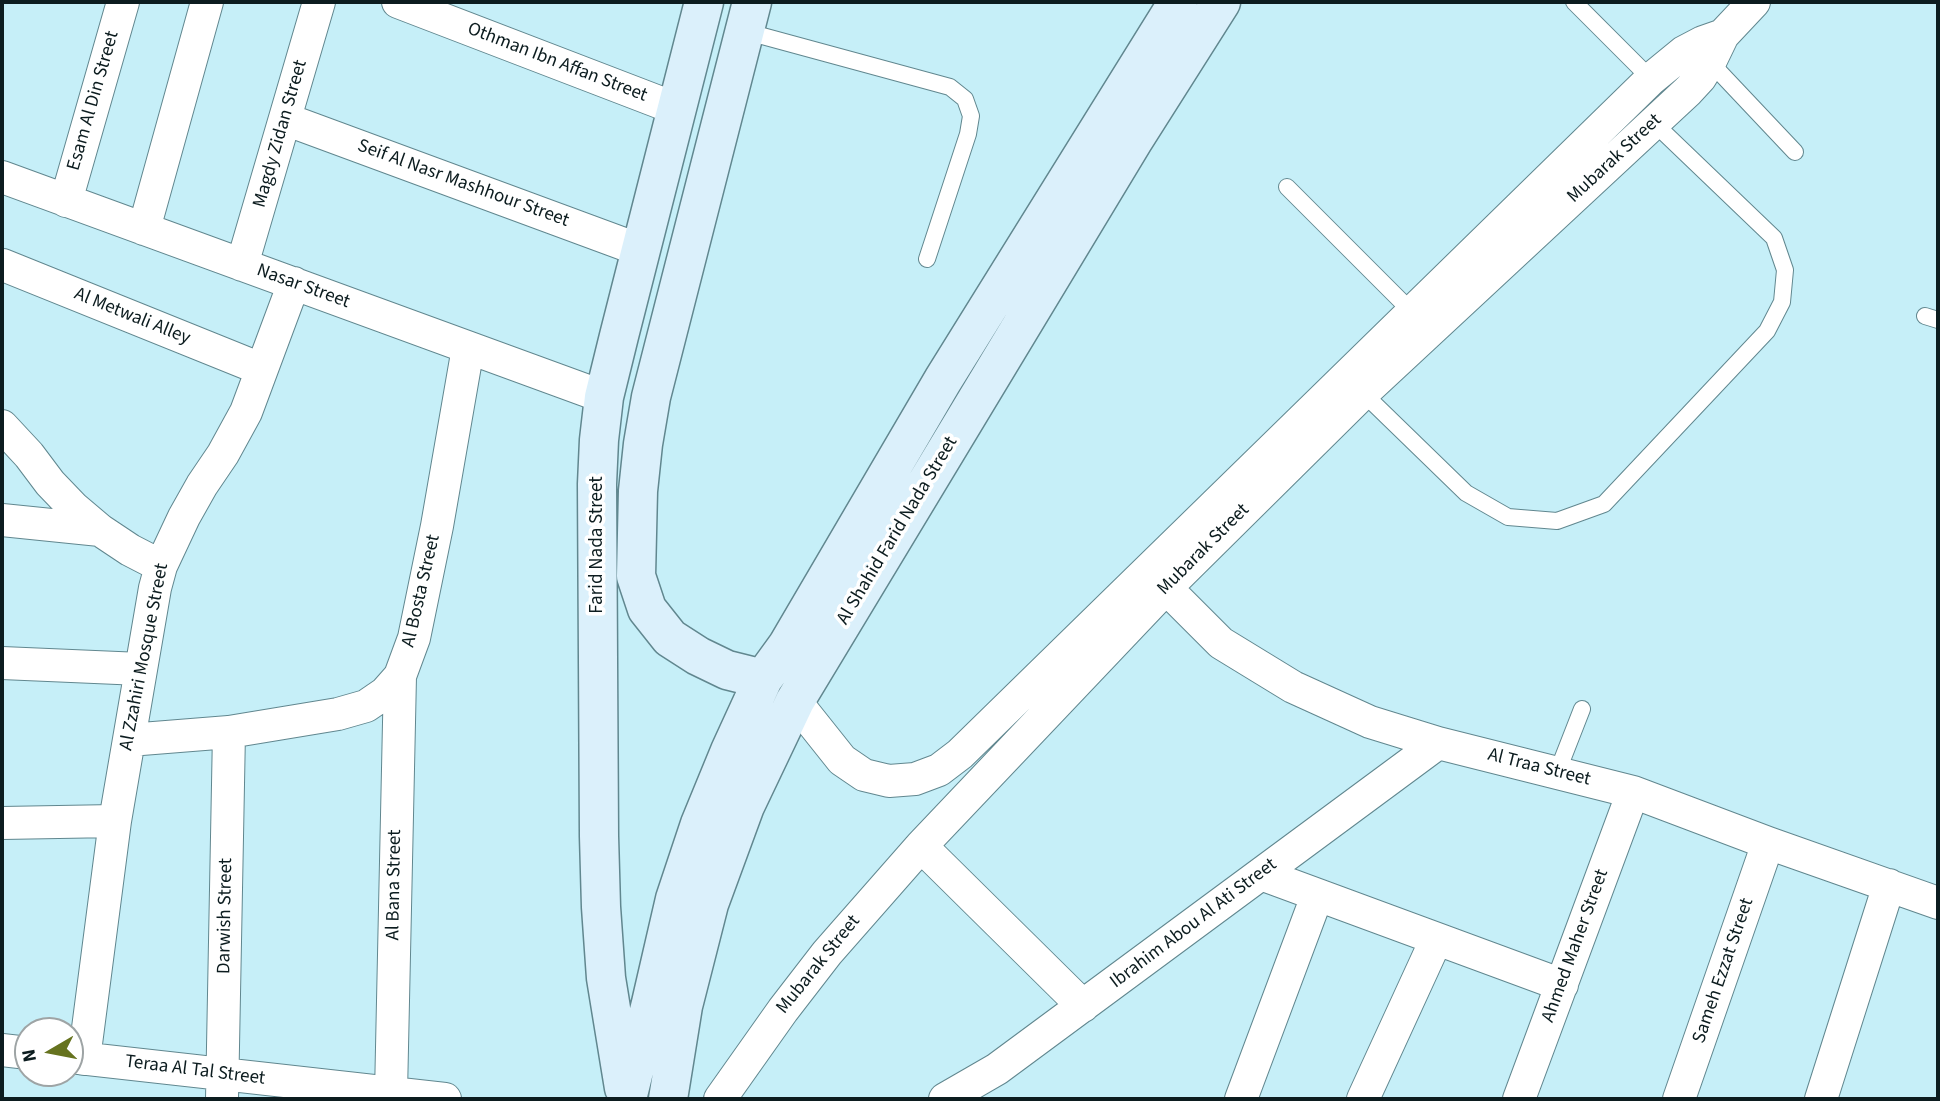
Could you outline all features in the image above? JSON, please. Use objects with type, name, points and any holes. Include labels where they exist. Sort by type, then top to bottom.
[{"type":"main road","name":"Al Shahid Farid Nada Street","points":[[626,1099],[679,886],[700,824],[763,680],[787,646],[943,380],[1178,2]]},
{"type":"main road","name":"Al Shahid Farid Nada Street","points":[[668,1099],[683,1006],[709,904],[745,806],[796,701],[1133,141],[1221,2]]},
{"type":"main road","name":"Farid Nada Street","points":[[626,1099],[606,978],[601,895],[597,484],[599,440],[604,397],[701,10]]},
{"type":"main road","points":[[701,10],[748,16]]},
{"type":"main road","name":"Farid Nada Street","points":[[748,16],[651,397],[638,491],[636,576],[648,609],[670,638],[717,665],[763,680]]},
{"type":"street","name":"Esam Al Din Street","points":[[66,201],[122,2]]},
{"type":"street","points":[[144,229],[207,2]]},
{"type":"street","name":"Magdy Zidan Street","points":[[242,265],[319,2]]},
{"type":"street","name":"Mubarak Street","points":[[796,701],[842,760],[864,775],[889,781],[915,779],[939,770],[960,754],[1355,385],[1664,113],[1700,78],[1716,48],[1754,2]]},
{"type":"street","name":"Othman Ibn Affan Street","points":[[403,3],[677,108]]},
{"type":"street","name":"Mubarak Street","points":[[720,1099],[827,953],[921,846],[1355,385],[1412,312],[1651,79],[1684,52],[1703,42],[1716,48]]},
{"type":"street","points":[[1651,79],[1664,113]]},
{"type":"street","name":"Seif Al Nasr Mashhour Street","points":[[285,119],[640,250]]},
{"type":"street","name":"Nasar Street","points":[[2,177],[604,397]]},
{"type":"street","name":"Al Metwali Alley","points":[[3,265],[261,369]]},
{"type":"street","name":"Al Zzahiri Mosque Street","points":[[84,1017],[141,669],[161,566],[184,517],[246,412],[294,283]]},
{"type":"street","name":"Al Bosta Street","points":[[129,740],[229,732],[338,714],[366,706],[385,693],[400,676],[414,638],[437,526],[468,348]]},
{"type":"street","points":[[2,426],[74,508],[130,550],[161,566]]},
{"type":"street","points":[[2,520],[100,530]]},
{"type":"street","name":"Al Traa Street","points":[[1166,588],[1221,643],[1293,687],[1370,722],[1438,743],[1633,792],[1938,903]]},
{"type":"street","points":[[2,663],[141,669]]},
{"type":"street","name":"Al Bana Street","points":[[390,1094],[400,676]]},
{"type":"street","name":"Darwish Street","points":[[222,1087],[229,732]]},
{"type":"street","name":"Ibrahim Abou Al Ati Street","points":[[945,1099],[997,1069],[1438,743]]},
{"type":"street","name":"Ahmed Maher Street","points":[[1519,1099],[1633,792]]},
{"type":"street","points":[[2,823],[115,821]]},
{"type":"street","name":"Sameh Ezzat Street","points":[[1679,1099],[1768,843]]},
{"type":"street","points":[[921,846],[1083,1006]]},
{"type":"street","points":[[1261,874],[1562,985]]},
{"type":"street","points":[[1821,1099],[1889,885]]},
{"type":"street","points":[[1241,1099],[1317,896]]},
{"type":"street","points":[[1363,1099],[1436,940]]},
{"type":"street","name":"Teraa Al Tal Street","points":[[84,1059],[222,1087],[445,1099]]},
{"type":"lane","points":[[1574,2],[1651,79]]},
{"type":"lane","points":[[748,16],[950,87],[965,99],[971,116],[968,134],[927,259]]},
{"type":"lane","points":[[1716,48],[1795,152]]},
{"type":"lane","points":[[1355,385],[1466,493],[1508,517],[1557,521],[1604,504],[1768,331],[1782,302],[1785,270],[1774,239],[1664,113]]},
{"type":"lane","points":[[1287,187],[1412,312]]},
{"type":"lane","points":[[1557,773],[1582,709]]}]
